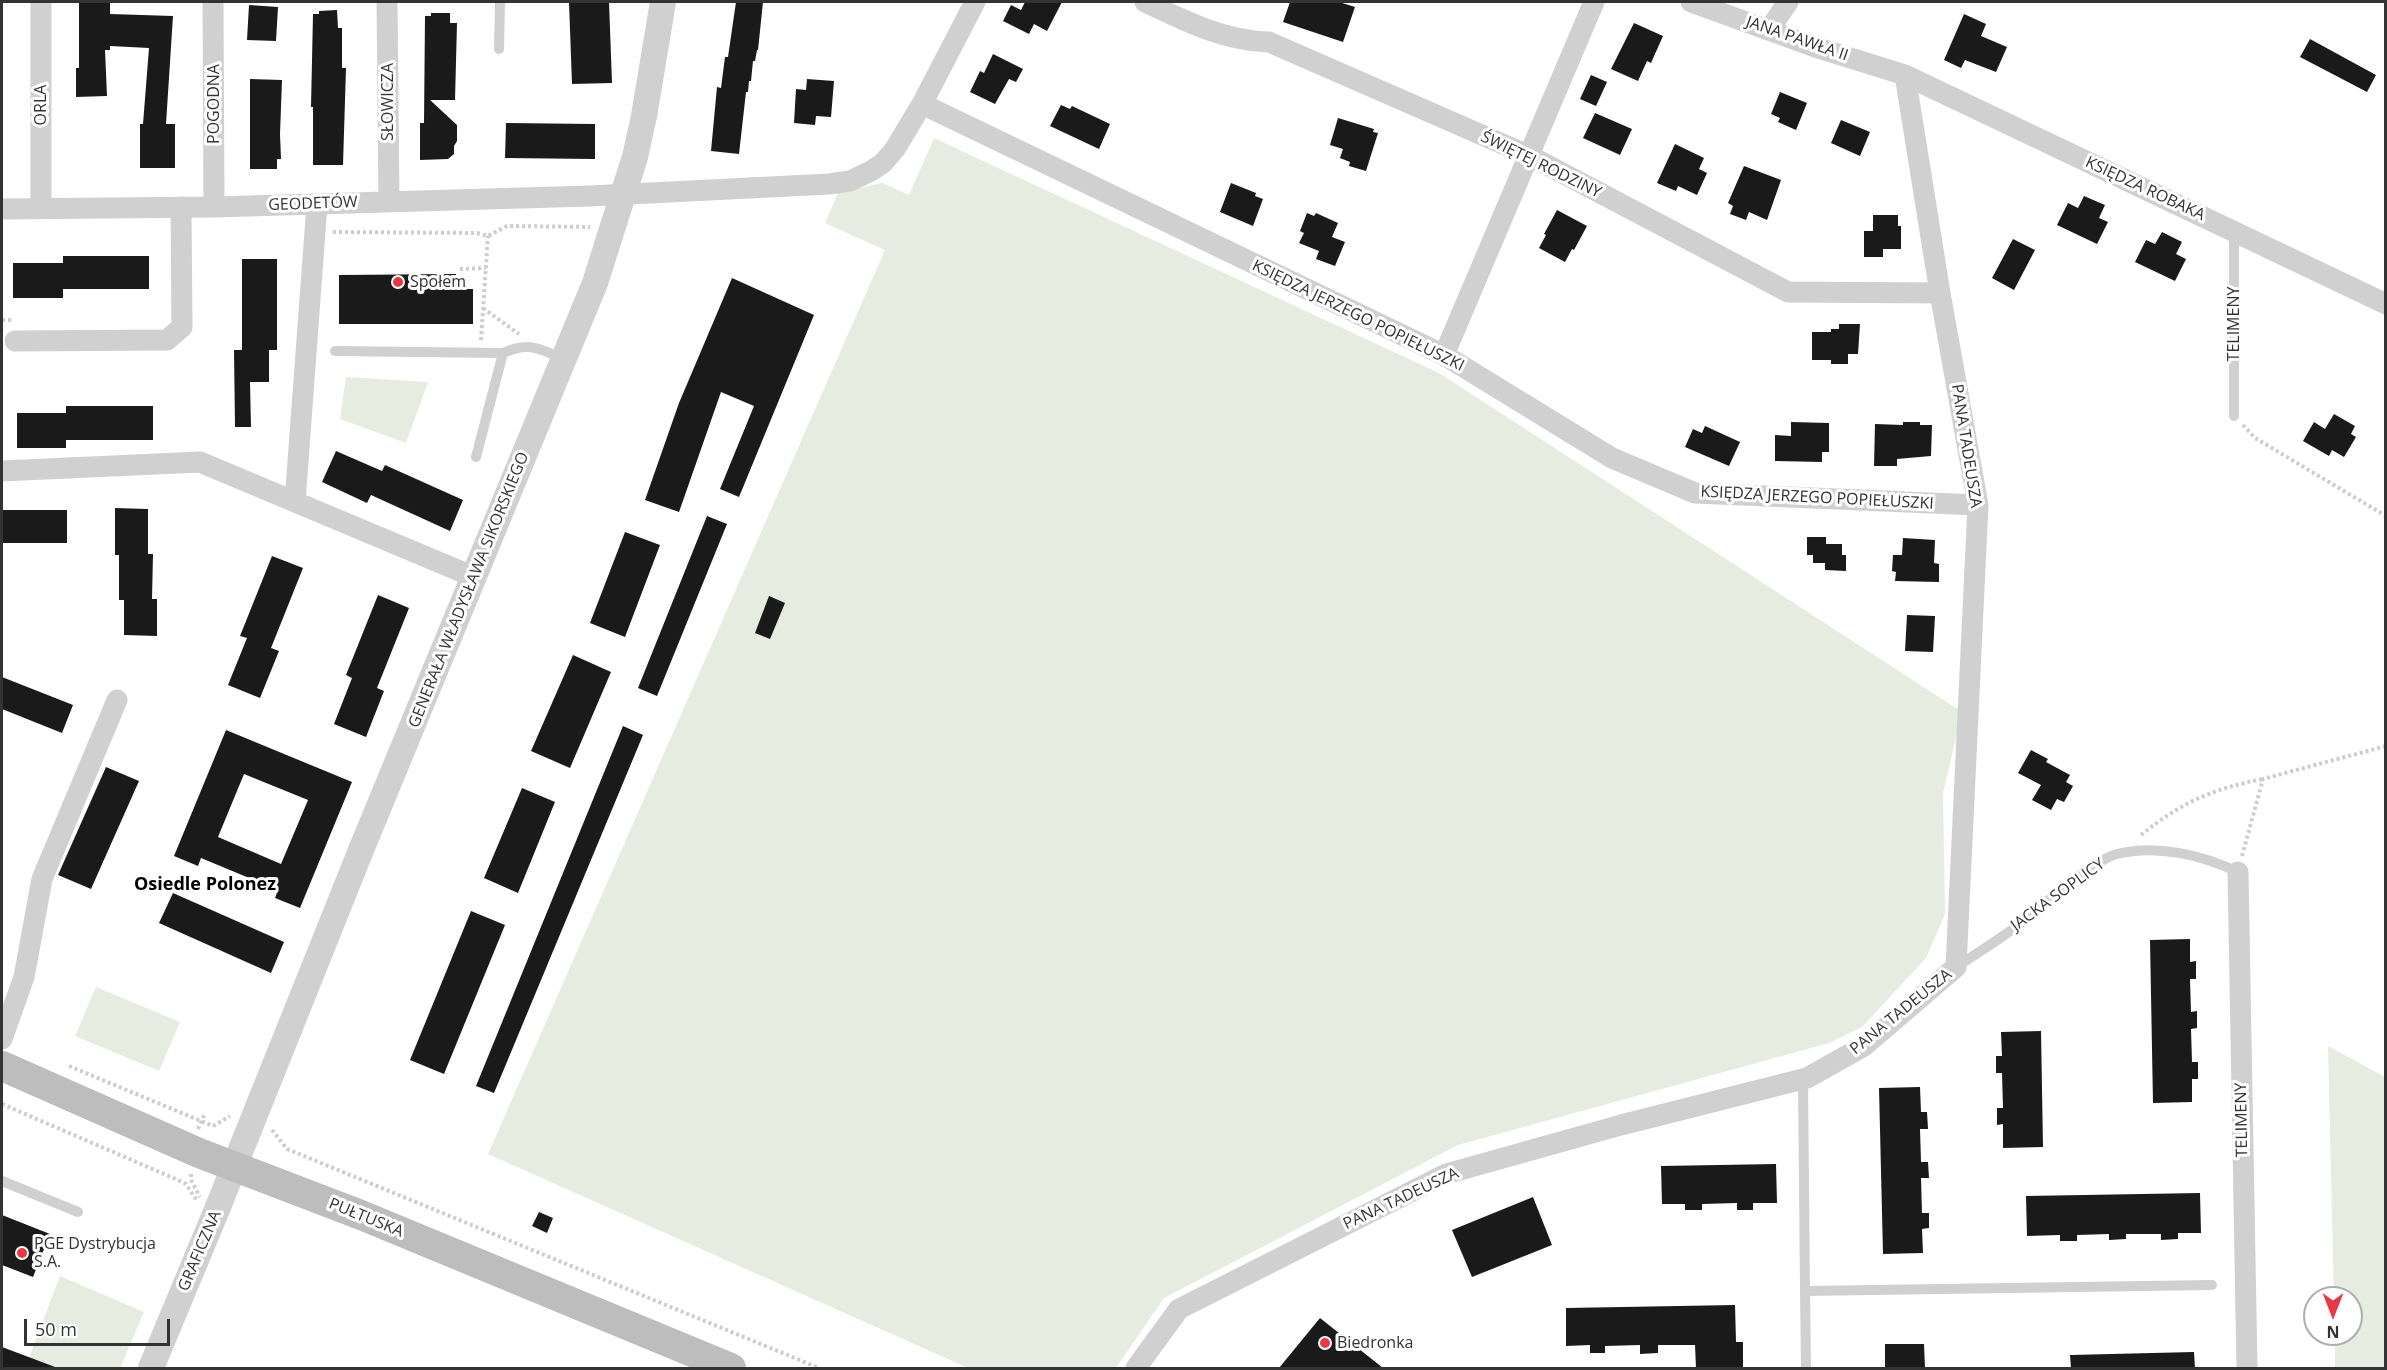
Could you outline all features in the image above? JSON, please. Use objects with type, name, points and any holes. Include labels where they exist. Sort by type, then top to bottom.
[{"type":"main road","name":"PUŁTUSKA","points":[[2,1066],[235,1167],[361,1215],[731,1368]]},
{"type":"street","name":"ORLA","points":[[41,2],[41,208]]},
{"type":"street","name":"POGODNA","points":[[213,2],[214,207]]},
{"type":"street","name":"SŁOWICZA","points":[[387,2],[388,202]]},
{"type":"street","name":"GENERAŁA WŁADYSŁAWA SIKORSKIEGO","points":[[235,1167],[356,861],[595,283],[624,195],[644,116],[663,2]]},
{"type":"street","name":"GEODETÓW","points":[[2,209],[214,207],[624,195],[850,181],[883,163],[895,149],[922,104],[975,2]]},
{"type":"street","name":"ŚWIĘTEJ RODZINY","points":[[1145,2],[1197,27],[1247,41],[1269,42],[1530,156],[1788,292],[1940,293]]},
{"type":"street","points":[[1444,355],[1594,2]]},
{"type":"street","name":"JANA PAWŁA II","points":[[1691,2],[1815,47],[1905,75]]},
{"type":"street","points":[[1769,30],[1788,2]]},
{"type":"street","name":"KSIĘDZA ROBAKA","points":[[1905,75],[2385,304]]},
{"type":"street","name":"PANA TADEUSZA","points":[[1136,1368],[1179,1309],[1446,1174],[1622,1125],[1803,1079],[1864,1046],[1956,968],[1978,505],[1940,293],[1905,75]]},
{"type":"street","name":"KSIĘDZA JERZEGO POPIEŁUSZKI","points":[[922,104],[1444,355],[1612,458],[1695,493],[1978,505]]},
{"type":"street","points":[[295,502],[317,204]]},
{"type":"street","points":[[15,341],[167,340],[182,327],[182,207]]},
{"type":"street","points":[[2,471],[200,462],[474,577]]},
{"type":"street","points":[[2,1039],[24,977],[42,879],[117,700]]},
{"type":"street","name":"TELIMENY","points":[[2238,872],[2247,1368]]},
{"type":"street","name":"GRAFICZNA","points":[[151,1368],[235,1167]]},
{"type":"lane","points":[[499,49],[500,2]]},
{"type":"lane","name":"TELIMENY","points":[[2234,232],[2234,416]]},
{"type":"lane","points":[[335,351],[503,353],[530,346],[565,359]]},
{"type":"lane","points":[[476,457],[503,353]]},
{"type":"lane","name":"JACKA SOPLICY","points":[[1956,968],[2018,925],[2100,861],[2118,854],[2164,850],[2211,859],[2238,872]]},
{"type":"lane","points":[[1803,1079],[1806,1368]]},
{"type":"lane","points":[[2,1181],[78,1212]]},
{"type":"lane","points":[[1805,1291],[2212,1285]]},
{"type":"path","points":[[315,232],[477,233],[488,236],[507,226],[587,226],[596,229]]},
{"type":"path","points":[[481,353],[488,236]]},
{"type":"path","points":[[460,269],[486,268]]},
{"type":"path","points":[[483,308],[523,336],[530,346]]},
{"type":"path","points":[[2,320],[25,320]]},
{"type":"path","points":[[2234,416],[2255,438],[2385,516]]},
{"type":"path","points":[[2118,854],[2174,810],[2224,787],[2263,779],[2385,746]]},
{"type":"path","points":[[2238,872],[2263,779]]},
{"type":"path","points":[[65,1065],[213,1126],[233,1115]]},
{"type":"path","points":[[2,1104],[186,1184],[200,1204],[216,1214]]},
{"type":"path","points":[[270,1128],[287,1149],[819,1368]]},
{"type":"shaded area","points":[[934,138],[1439,373],[1962,712],[1943,793],[1945,914],[1926,958],[1862,1027],[1829,1043],[1458,1145],[1164,1298],[1116,1368],[968,1368],[488,1154],[885,250],[825,223],[838,193],[882,183],[909,195]]},
{"type":"shaded area","points":[[346,377],[428,382],[406,443],[340,419]]},
{"type":"shaded area","points":[[96,987],[180,1022],[159,1071],[75,1036]]},
{"type":"shaded area","points":[[2328,1046],[2385,1077],[2385,1368],[2335,1368],[2335,1346],[2363,1346],[2363,1286],[2334,1286]]},
{"type":"shaded area","points":[[60,1276],[144,1312],[120,1368],[25,1368]]},
{"type":"building","points":[[569,2],[609,2],[612,83],[572,84]]},
{"type":"building","points":[[736,2],[763,2],[758,50],[755,61],[753,61],[748,92],[746,92],[739,154],[711,151],[717,87],[721,88],[725,57],[728,57]]},
{"type":"building","points":[[1025,2],[1062,2],[1047,31],[1034,24],[1029,34],[1003,21],[1011,5],[1021,10]]},
{"type":"building","points":[[1290,2],[1339,2],[1355,7],[1343,42],[1283,22]]},
{"type":"building","points":[[79,3],[110,3],[110,14],[173,16],[166,124],[175,124],[175,168],[140,168],[140,124],[143,124],[149,48],[110,46],[110,50],[105,50],[107,96],[76,97],[76,68],[79,68]]},
{"type":"building","points":[[249,5],[278,7],[276,41],[247,40]]},
{"type":"building","points":[[337,10],[338,28],[342,28],[342,68],[346,68],[343,165],[313,165],[313,107],[311,107],[313,14],[319,14],[319,11]]},
{"type":"building","points":[[431,13],[450,13],[450,23],[457,23],[455,100],[430,100],[457,125],[457,141],[454,154],[448,159],[420,160],[420,123],[424,123],[425,16],[431,16]]},
{"type":"building","points":[[1964,14],[1986,24],[1981,36],[2007,47],[1996,72],[1965,60],[1961,68],[1944,60]]},
{"type":"building","points":[[1634,23],[1663,36],[1651,63],[1647,61],[1638,81],[1611,69]]},
{"type":"building","points":[[2310,39],[2376,75],[2367,92],[2300,57]]},
{"type":"building","points":[[993,54],[1023,69],[1016,82],[1009,79],[995,104],[970,92],[980,71],[984,73]]},
{"type":"building","points":[[1591,75],[1607,82],[1596,106],[1580,99]]},
{"type":"building","points":[[250,79],[282,80],[281,159],[277,159],[277,169],[250,169]]},
{"type":"building","points":[[807,79],[834,81],[831,117],[816,116],[815,125],[794,123],[796,89],[806,90]]},
{"type":"building","points":[[1780,92],[1807,103],[1796,130],[1778,122],[1780,118],[1771,114]]},
{"type":"building","points":[[1061,105],[1070,109],[1072,106],[1110,124],[1099,149],[1050,126]]},
{"type":"building","points":[[1595,113],[1632,129],[1620,155],[1583,138]]},
{"type":"building","points":[[1338,118],[1374,129],[1373,132],[1378,133],[1366,171],[1349,166],[1350,162],[1340,158],[1343,149],[1330,145]]},
{"type":"building","points":[[1841,120],[1870,132],[1860,156],[1831,143]]},
{"type":"building","points":[[506,123],[595,124],[595,159],[505,158]]},
{"type":"building","points":[[1675,144],[1704,158],[1699,169],[1707,173],[1697,195],[1678,186],[1676,191],[1657,183]]},
{"type":"building","points":[[1744,166],[1781,180],[1767,220],[1749,212],[1746,220],[1730,214],[1733,206],[1728,203]]},
{"type":"building","points":[[1231,183],[1256,193],[1255,196],[1263,199],[1253,226],[1220,212]]},
{"type":"building","points":[[2084,196],[2105,205],[2099,218],[2108,222],[2097,244],[2057,225],[2068,203],[2078,208]]},
{"type":"building","points":[[1557,210],[1587,226],[1565,262],[1539,248]]},
{"type":"building","points":[[1307,213],[1314,216],[1316,213],[1338,223],[1332,237],[1345,242],[1335,266],[1316,259],[1319,251],[1299,243],[1304,233],[1300,231]]},
{"type":"building","points":[[1873,215],[1898,215],[1898,226],[1901,226],[1901,249],[1883,249],[1883,257],[1864,257],[1864,231],[1873,231]]},
{"type":"building","points":[[2162,232],[2182,242],[2176,254],[2186,259],[2175,281],[2135,262],[2146,240],[2155,244]]},
{"type":"building","points":[[2013,239],[2035,250],[2014,290],[1992,278]]},
{"type":"building","points":[[63,256],[149,256],[149,289],[63,289],[63,298],[13,298],[13,263],[63,263]]},
{"type":"building","points":[[242,259],[277,259],[277,350],[269,350],[269,382],[250,382],[251,427],[235,427],[234,350],[242,350]]},
{"type":"building","points":[[456,274],[456,289],[473,289],[473,324],[339,324],[339,275]]},
{"type":"building","points":[[732,278],[814,315],[739,497],[720,489],[754,406],[721,392],[679,512],[645,500],[679,403]]},
{"type":"building","points":[[1839,324],[1860,324],[1858,354],[1848,354],[1848,364],[1831,364],[1831,360],[1812,360],[1812,332],[1831,332],[1831,329],[1839,329]]},
{"type":"building","points":[[66,406],[153,406],[153,440],[66,440],[66,448],[17,448],[17,413],[66,413]]},
{"type":"building","points":[[2334,414],[2355,426],[2351,434],[2356,437],[2344,457],[2332,450],[2329,456],[2303,441],[2314,422],[2325,429]]},
{"type":"building","points":[[1791,422],[1829,423],[1829,452],[1822,452],[1822,462],[1775,461],[1775,435],[1791,436]]},
{"type":"building","points":[[1903,422],[1932,425],[1931,456],[1897,459],[1897,466],[1874,466],[1875,424],[1903,425]]},
{"type":"building","points":[[1705,426],[1740,442],[1729,466],[1685,447],[1693,429],[1702,433]]},
{"type":"building","points":[[336,451],[382,471],[385,465],[463,500],[450,531],[371,495],[367,503],[322,482]]},
{"type":"building","points":[[115,508],[148,509],[148,554],[153,554],[152,599],[157,599],[157,636],[124,635],[124,600],[119,600],[119,555],[115,555]]},
{"type":"building","points":[[2,510],[67,510],[67,543],[2,543]]},
{"type":"building","points":[[707,516],[727,524],[657,696],[638,688]]},
{"type":"building","points":[[625,532],[660,545],[625,637],[590,623]]},
{"type":"building","points":[[1807,537],[1826,537],[1826,544],[1842,544],[1842,555],[1846,555],[1846,571],[1825,570],[1825,563],[1813,563],[1813,555],[1807,555]]},
{"type":"building","points":[[1903,538],[1935,540],[1934,563],[1939,564],[1939,582],[1895,581],[1896,572],[1892,571],[1893,555],[1902,555]]},
{"type":"building","points":[[272,556],[303,568],[271,648],[279,651],[260,698],[228,685],[247,638],[240,636]]},
{"type":"building","points":[[378,595],[409,608],[377,688],[384,691],[366,737],[334,724],[352,678],[346,675]]},
{"type":"building","points":[[769,596],[785,603],[770,639],[755,633]]},
{"type":"building","points":[[1907,615],[1935,616],[1933,652],[1905,651]]},
{"type":"building","points":[[573,655],[611,672],[570,768],[531,751]]},
{"type":"building","points":[[2,677],[73,705],[62,733],[2,709]]},
{"type":"building","points":[[623,726],[643,735],[494,1093],[476,1086]]},
{"type":"building","points":[[226,730],[352,782],[300,908],[275,898],[278,890],[201,858],[198,866],[174,856]],"holes":[[[244,774],[308,800],[281,864],[218,837]]]},
{"type":"building","points":[[2031,750],[2048,759],[2046,762],[2070,775],[2066,782],[2073,786],[2064,802],[2057,799],[2051,810],[2032,800],[2041,785],[2018,773]]},
{"type":"building","points":[[106,767],[139,781],[91,889],[58,875]]},
{"type":"building","points":[[522,788],[555,802],[518,893],[484,878]]},
{"type":"building","points":[[173,893],[284,942],[271,973],[159,923]]},
{"type":"building","points":[[471,911],[505,925],[444,1074],[410,1060]]},
{"type":"building","points":[[2190,939],[2190,962],[2196,961],[2196,979],[2190,979],[2191,1012],[2197,1011],[2197,1028],[2191,1029],[2192,1062],[2198,1062],[2198,1079],[2192,1079],[2192,1102],[2153,1103],[2150,940]]},
{"type":"building","points":[[2041,1031],[2043,1147],[2003,1148],[2003,1124],[1997,1125],[1997,1108],[2003,1108],[2002,1073],[1996,1073],[1996,1056],[2002,1056],[2001,1032]]},
{"type":"building","points":[[1920,1087],[1921,1112],[1927,1112],[1928,1129],[1920,1129],[1921,1162],[1928,1162],[1929,1178],[1921,1178],[1922,1213],[1929,1213],[1929,1228],[1922,1229],[1923,1253],[1883,1254],[1879,1088]]},
{"type":"building","points":[[1776,1164],[1777,1203],[1753,1203],[1753,1210],[1737,1210],[1737,1203],[1702,1204],[1702,1210],[1685,1210],[1685,1204],[1662,1204],[1661,1166]]},
{"type":"building","points":[[2200,1193],[2201,1233],[2178,1233],[2178,1239],[2161,1240],[2161,1234],[2126,1234],[2126,1239],[2109,1240],[2109,1234],[2077,1235],[2077,1241],[2060,1241],[2060,1235],[2027,1236],[2026,1196]]},
{"type":"building","points":[[1533,1197],[1552,1245],[1472,1277],[1452,1230]]},
{"type":"building","points":[[539,1212],[553,1218],[547,1233],[532,1226]]},
{"type":"building","name":"PGE Dystrybucja S.A.","points":[[2,1215],[50,1234],[33,1277],[2,1265]]},
{"type":"building","points":[[1735,1305],[1736,1342],[1743,1342],[1743,1368],[1696,1368],[1695,1345],[1658,1345],[1658,1353],[1640,1354],[1640,1345],[1605,1346],[1605,1353],[1590,1353],[1590,1345],[1566,1346],[1566,1308]]},
{"type":"building","name":"Biedronka","points":[[1320,1318],[1383,1368],[1279,1368]]},
{"type":"building","points":[[1885,1344],[1924,1344],[1925,1368],[1885,1368]]},
{"type":"building","points":[[2,1347],[55,1367],[2,1368]]},
{"type":"building","points":[[2194,1352],[2195,1368],[2071,1368],[2070,1355]]},
{"type":"place","name":"Społem","points":[[398,282]]},
{"type":"place","name":"PGE Dystrybucja S.A.","points":[[22,1253]]},
{"type":"place","name":"Biedronka","points":[[1325,1343]]},
{"type":"district","name":"Osiedle Polonez","points":[[205,885]]}]
